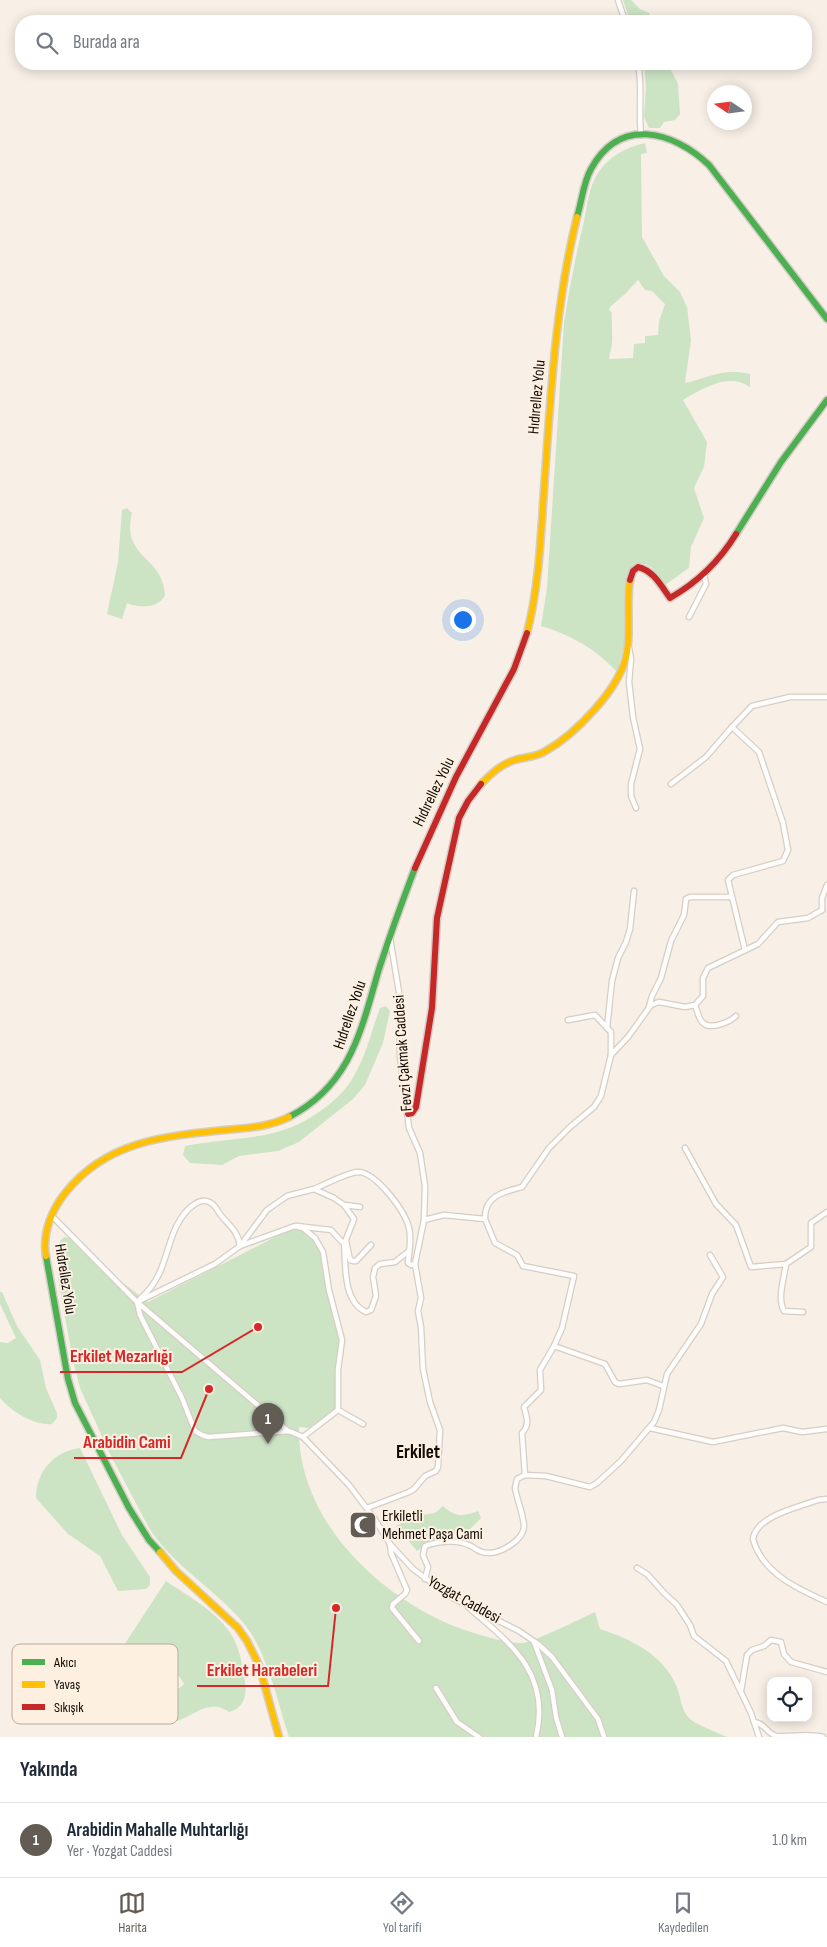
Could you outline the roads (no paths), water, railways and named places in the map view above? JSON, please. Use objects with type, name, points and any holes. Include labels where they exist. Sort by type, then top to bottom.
[{"type":"street","points":[[618,0],[623,15]]},
{"type":"street","points":[[639,70],[641,134]]},
{"type":"street","name":"Hıdırellez Yolu","points":[[390,936],[430,830],[466,757],[510,678],[524,644],[532,614],[537,581],[556,339],[572,239],[586,180],[596,161],[604,150],[617,140],[627,136],[641,134],[672,139],[688,147],[701,157],[742,207],[827,319]]},
{"type":"street","points":[[636,808],[630,784],[640,749],[633,717],[629,682],[631,659],[628,591],[634,569],[643,567],[670,598],[685,590],[704,574],[729,546],[776,469],[827,400]]},
{"type":"street","points":[[689,617],[706,584],[704,574]]},
{"type":"street","points":[[408,1114],[412,1113],[416,1107],[422,1074],[432,1008],[438,918],[462,812],[475,792],[501,768],[513,761],[542,753],[588,717],[604,699],[619,675],[629,643]]},
{"type":"street","points":[[671,784],[706,758],[752,706],[790,697],[827,697]]},
{"type":"street","points":[[732,727],[758,750],[783,823],[788,850],[783,861],[730,877],[727,882],[745,950]]},
{"type":"street","points":[[611,1055],[628,1037],[653,1003],[659,1002],[684,1007],[695,1005],[703,996],[703,978],[708,968],[762,942],[778,922],[808,918],[824,911],[822,898],[827,885]]},
{"type":"street","points":[[607,1028],[612,981],[618,958],[628,936],[634,891]]},
{"type":"street","points":[[649,1007],[661,978],[671,941],[684,915],[686,899],[690,897],[731,897]]},
{"type":"street","name":"Fevzi Çakmak Caddesi","points":[[366,1508],[412,1491],[425,1476],[435,1472],[438,1468],[440,1430],[430,1402],[423,1369],[419,1316],[420,1298],[415,1264],[424,1220],[425,1192],[423,1168],[417,1144],[409,1128],[400,1057],[399,992],[390,936]]},
{"type":"street","name":"Hıdrellez Yolu","points":[[279,1737],[259,1665],[248,1641],[238,1628],[176,1571],[150,1540],[129,1508],[75,1403],[70,1387],[45,1251],[45,1238],[60,1199],[75,1180],[88,1169],[113,1154],[141,1142],[163,1137],[252,1127],[276,1122],[294,1114],[322,1095],[342,1073],[354,1050],[390,936]]},
{"type":"street","points":[[695,1005],[705,1025],[724,1024],[730,1022],[736,1016]]},
{"type":"street","points":[[525,1475],[522,1434],[528,1420],[524,1407],[541,1390],[540,1370],[562,1328],[574,1276],[523,1266],[517,1255],[495,1243],[485,1220],[486,1208],[499,1193],[522,1187],[549,1148],[594,1107],[602,1096],[611,1055],[611,1032],[595,1015],[568,1020]]},
{"type":"street","points":[[686,1148],[716,1204],[736,1225],[751,1267],[786,1264],[811,1247],[811,1223],[827,1212]]},
{"type":"street","points":[[240,1246],[263,1215],[275,1203],[293,1194],[314,1189],[354,1173],[363,1173],[370,1175],[397,1204],[404,1215],[410,1233],[408,1263],[411,1266],[415,1264]]},
{"type":"street","points":[[314,1189],[344,1204],[360,1207]]},
{"type":"street","points":[[137,1302],[159,1274],[178,1224],[197,1202],[205,1200],[214,1205],[222,1217],[236,1231],[240,1246]]},
{"type":"street","points":[[344,1204],[354,1219],[345,1242],[348,1289],[355,1303],[366,1312],[371,1310],[376,1296],[373,1277],[376,1268],[380,1264],[395,1262],[409,1251]]},
{"type":"street","points":[[424,1220],[444,1215],[485,1220]]},
{"type":"street","points":[[52,1216],[137,1302],[289,1431],[303,1437],[338,1410]]},
{"type":"street","points":[[137,1302],[215,1264],[240,1246],[292,1226],[331,1230],[345,1242],[350,1260],[353,1261],[356,1261],[371,1245]]},
{"type":"street","points":[[297,1226],[306,1230],[315,1238],[323,1252],[328,1290],[342,1340],[338,1370],[338,1410]]},
{"type":"street","points":[[425,1579],[428,1567],[423,1555],[425,1546],[450,1542],[464,1544],[478,1551],[490,1553],[502,1550],[519,1537],[524,1527],[515,1485],[518,1479],[525,1475],[546,1476],[585,1486],[593,1486],[621,1461],[650,1428],[659,1410],[663,1386],[670,1369],[701,1324],[712,1294],[723,1277],[710,1255]]},
{"type":"street","points":[[786,1264],[781,1306],[784,1311],[803,1312]]},
{"type":"street","points":[[137,1302],[140,1315],[198,1434],[212,1437],[289,1431]]},
{"type":"street","points":[[554,1346],[605,1364],[617,1384],[621,1385],[647,1380],[663,1386]]},
{"type":"street","points":[[338,1410],[363,1424]]},
{"type":"street","points":[[650,1428],[713,1442],[783,1428],[802,1432],[827,1429]]},
{"type":"street","name":"Yozgat Caddesi","points":[[303,1437],[341,1476],[366,1508],[390,1544],[425,1579],[463,1603],[494,1617],[533,1640],[552,1657],[598,1719],[604,1737]]},
{"type":"street","points":[[827,1499],[818,1500],[767,1519],[758,1527],[753,1539],[760,1555],[771,1570],[827,1602]]},
{"type":"street","points":[[390,1544],[391,1553],[406,1588],[405,1594],[393,1604],[392,1608],[419,1641]]},
{"type":"street","points":[[637,1568],[647,1574],[677,1605],[690,1625],[694,1636],[726,1661],[759,1737]]},
{"type":"street","points":[[463,1603],[515,1649],[528,1666],[536,1686],[538,1700],[538,1730],[536,1737]]},
{"type":"street","points":[[533,1640],[552,1690],[556,1717],[562,1737]]},
{"type":"street","points":[[741,1693],[747,1655],[752,1650],[764,1646],[771,1640],[781,1642],[786,1657],[794,1664],[827,1672]]},
{"type":"street","points":[[436,1688],[457,1722],[479,1737]]},
{"type":"street","points":[[754,1722],[762,1724],[769,1732],[778,1736],[814,1735],[823,1737]]},
{"type":"place","name":"Erkilet Mezarlığı","points":[[258,1327]]},
{"type":"place","name":"Arabidin Cami","points":[[209,1389]]},
{"type":"place","name":"Arabidin Mahalle Muhtarlığı","points":[[268,1444]]},
{"type":"place","name":"Erkiletli Mehmet Paşa Cami","points":[[363,1525]]},
{"type":"place","name":"Erkilet Harabeleri","points":[[336,1608]]},
{"type":"district","name":"Erkilet","points":[[418,1452]]}]
